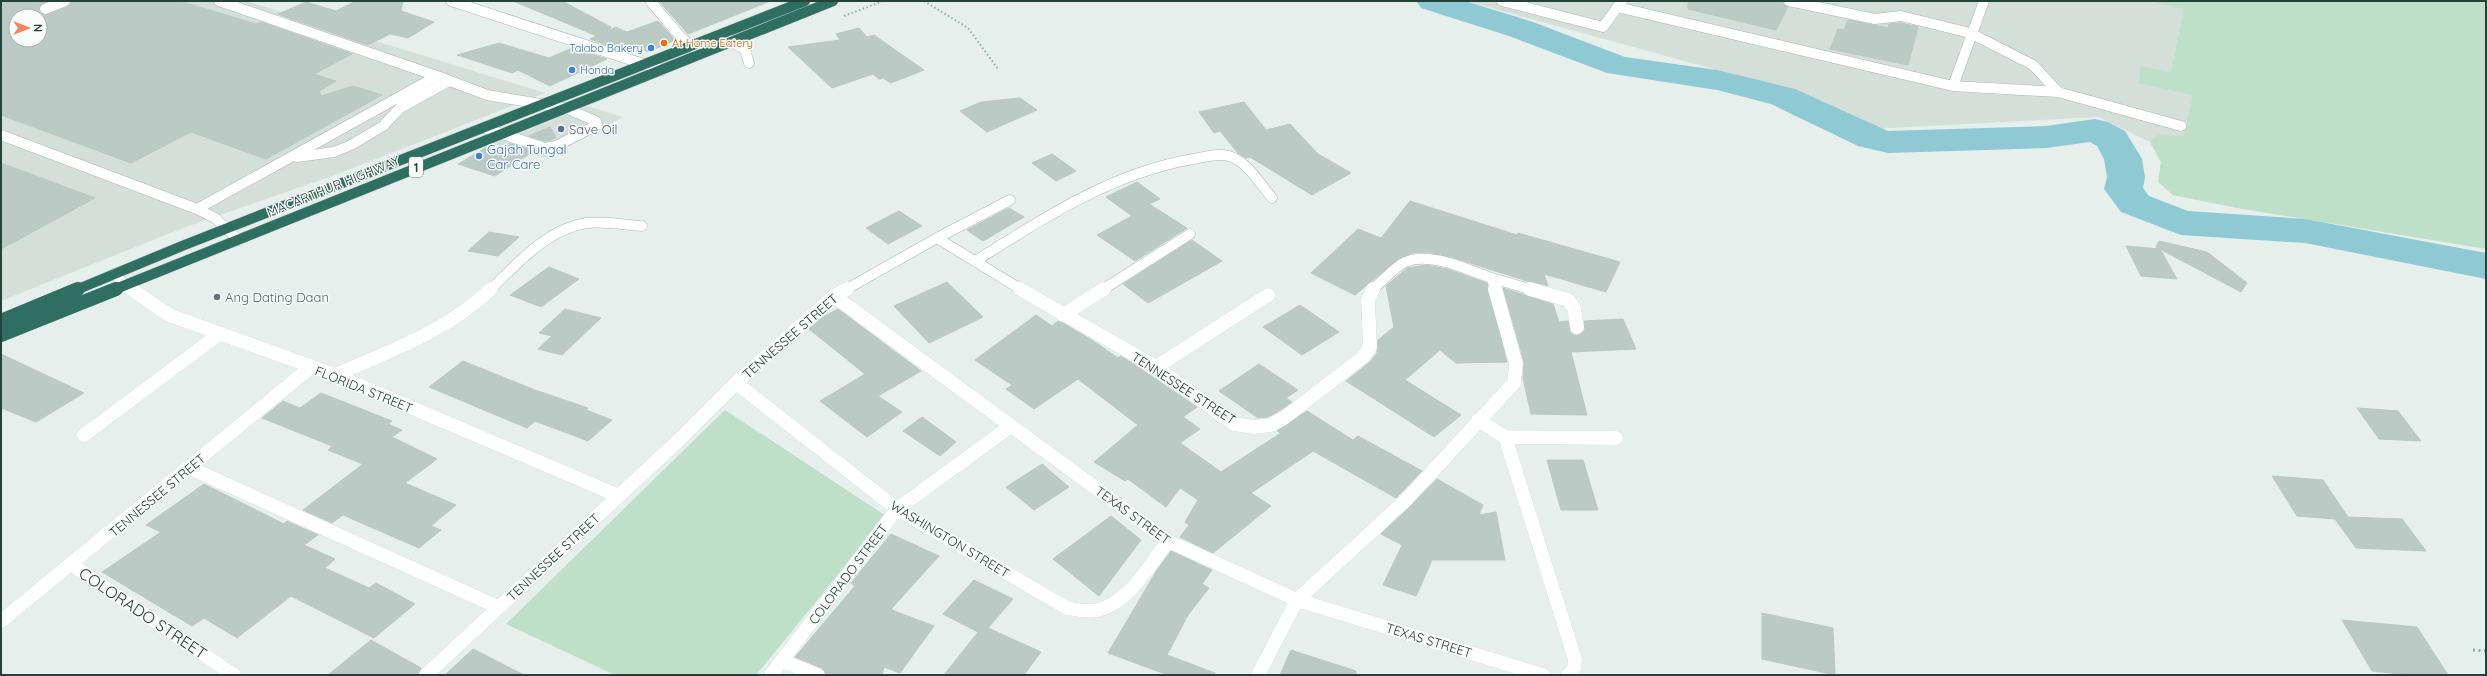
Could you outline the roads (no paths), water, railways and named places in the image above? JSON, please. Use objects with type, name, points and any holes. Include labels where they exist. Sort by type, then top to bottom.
[{"type":"highway","name":"MACARTHUR HIGHWAY","points":[[1,321],[114,274],[805,1]]},
{"type":"highway","name":"MACARTHUR HIGHWAY","points":[[1,335],[127,286],[833,1]]},
{"type":"street","points":[[48,8],[65,1]]},
{"type":"street","points":[[219,1],[437,76],[447,82],[487,95],[565,108],[596,122],[597,125],[550,148],[545,148],[484,128]]},
{"type":"street","points":[[450,1],[528,28],[662,70]]},
{"type":"street","points":[[650,1],[691,47],[701,54]]},
{"type":"street","points":[[1502,1],[1603,27],[1620,4],[1953,86],[2058,92],[2182,126]]},
{"type":"street","points":[[1789,1],[1875,19],[1902,16],[1970,33],[2033,65],[2058,92]]},
{"type":"street","points":[[1953,86],[1970,33],[1984,1]]},
{"type":"street","points":[[720,34],[743,46],[750,58],[749,63]]},
{"type":"street","points":[[197,209],[437,76]]},
{"type":"street","points":[[292,157],[334,152],[351,145],[383,126],[400,108],[447,82]]},
{"type":"street","points":[[375,111],[392,116]]},
{"type":"street","points":[[1,135],[197,209],[215,218],[229,229],[239,240]]},
{"type":"street","points":[[977,260],[1070,203],[1143,169],[1186,159],[1229,156],[1237,159],[1272,198]]},
{"type":"street","points":[[937,238],[1010,200]]},
{"type":"street","points":[[335,375],[436,329],[458,317],[477,303],[547,239],[585,224],[642,226]]},
{"type":"street","points":[[1063,315],[1117,280],[1160,256],[1190,234]]},
{"type":"street","name":"TENNESSEE STREET","points":[[426,675],[619,496],[736,382],[834,296],[937,238],[977,260],[1063,315],[1156,367],[1234,424],[1253,427],[1271,425],[1284,418],[1363,357],[1370,347],[1368,308],[1372,290],[1404,262],[1420,258],[1434,260],[1568,300],[1574,308],[1577,327]]},
{"type":"street","name":"FLORIDA STREET","points":[[114,274],[127,286],[169,315],[218,335],[335,375],[619,496]]},
{"type":"street","points":[[1258,675],[1297,600],[1405,501],[1478,420],[1514,383],[1516,364],[1492,278]]},
{"type":"street","points":[[1156,367],[1268,295]]},
{"type":"street","name":"TEXAS STREET","points":[[834,296],[1168,541],[1297,600],[1543,675]]},
{"type":"street","points":[[84,435],[218,335]]},
{"type":"street","name":"TENNESSEE STREET","points":[[1,621],[72,565],[311,367]]},
{"type":"street","name":"WASHINGTON STREET","points":[[736,382],[897,509],[1066,608],[1087,611],[1103,608],[1118,600],[1168,541]]},
{"type":"street","points":[[1478,420],[1505,436],[1616,438]]},
{"type":"street","name":"COLORADO STREET","points":[[771,675],[897,509],[1011,426]]},
{"type":"street","points":[[1505,436],[1574,659],[1574,669],[1568,675]]},
{"type":"street","points":[[190,468],[498,607]]},
{"type":"street","name":"COLORADO STREET","points":[[72,565],[234,675]]},
{"type":"street","points":[[782,661],[818,675]]},
{"type":"waterway","points":[[1432,1],[1521,29],[1619,66],[1717,80],[1783,96],[1871,138],[1888,142],[2046,137],[2095,130],[2112,139],[2123,159],[2126,177],[2123,189],[2135,204],[2181,223],[2305,231],[2486,266]]},
{"type":"place","name":"At Home Eatery","points":[[664,43]]},
{"type":"place","name":"Talabo Bakery","points":[[651,48]]},
{"type":"place","name":"Honda","points":[[572,70]]},
{"type":"place","name":"Save Oil","points":[[561,129]]},
{"type":"place","name":"Gajah Tungal Car Care","points":[[479,156]]},
{"type":"place","name":"Ang Dating Daan","points":[[217,297]]}]
